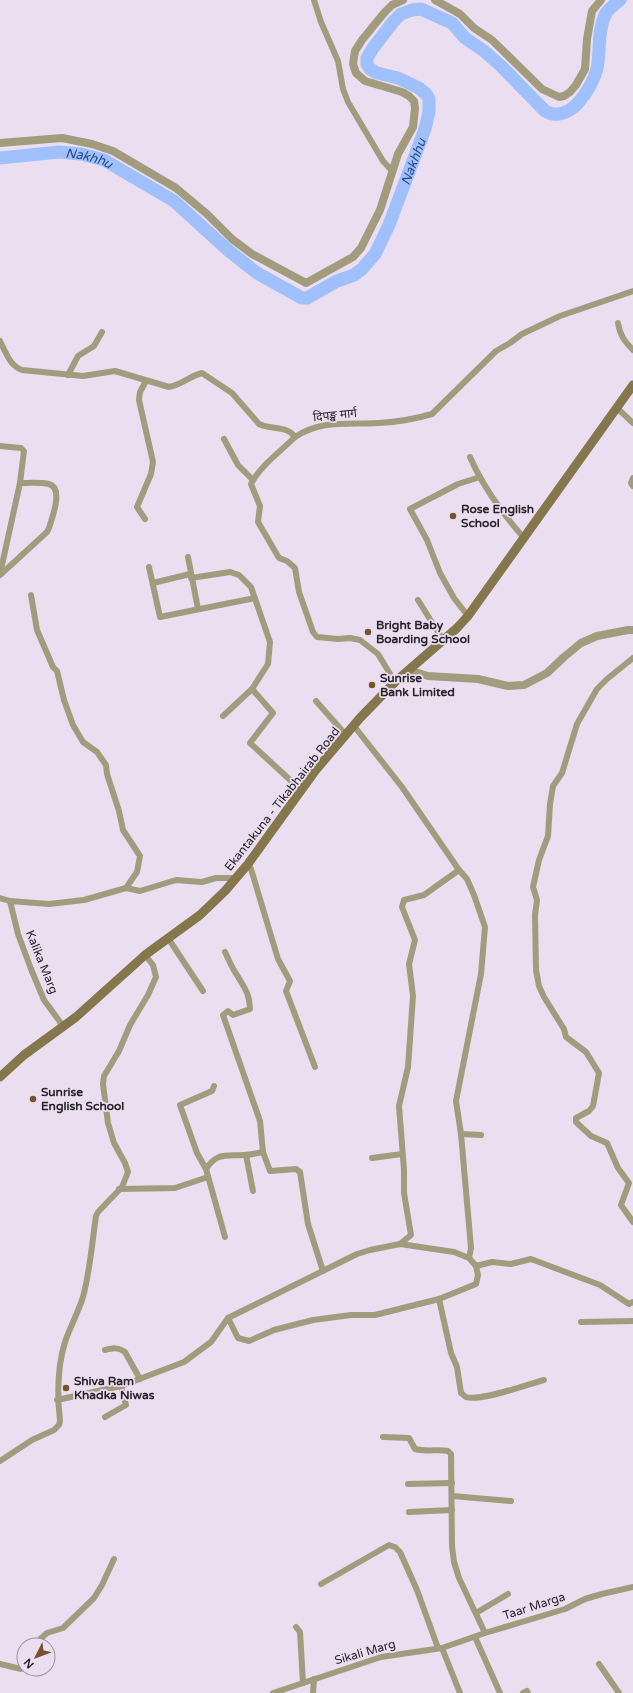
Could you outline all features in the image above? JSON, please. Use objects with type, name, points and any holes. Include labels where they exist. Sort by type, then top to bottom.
[{"type":"main road","name":"Ekantakuna - Tikabhairab Road","points":[[0,1077],[24,1056],[76,1017],[145,955],[200,915],[237,878],[301,790],[346,735],[394,682],[443,640],[468,616],[633,385]]},
{"type":"street","points":[[314,0],[321,22],[338,61],[343,89],[348,102],[383,161],[393,172]]},
{"type":"street","points":[[0,143],[62,138],[92,144],[113,151],[176,188],[208,214],[232,239],[252,254],[306,283],[352,257],[361,248],[380,210],[398,154],[413,127],[415,108],[414,101],[402,92],[365,81],[356,73],[354,64],[355,51],[362,40],[392,5],[402,0]]},
{"type":"street","points":[[435,0],[460,14],[474,28],[492,40],[542,89],[559,97],[567,95],[570,92],[585,69],[587,39],[592,11],[601,0]]},
{"type":"street","name":"दिपङ्ख मार्ग","points":[[253,480],[261,470],[295,438],[306,430],[319,426],[352,423],[379,423],[417,418],[432,414],[496,351],[522,334],[560,316],[633,291]]},
{"type":"street","points":[[618,323],[620,333],[624,341],[633,350]]},
{"type":"street","points":[[68,375],[78,356],[94,346],[102,332]]},
{"type":"street","points":[[0,341],[16,368],[83,376],[114,371],[122,372],[146,381],[170,387],[175,386],[193,375],[202,373],[232,393],[258,424],[264,427],[282,429],[291,432],[295,438]]},
{"type":"street","points":[[145,519],[136,507],[152,470],[152,462],[139,400],[140,392],[146,381]]},
{"type":"street","points":[[617,408],[633,423]]},
{"type":"street","points":[[224,439],[238,465],[253,480],[251,484],[260,506],[258,522],[279,558],[287,561],[295,568],[299,592],[313,632],[317,637],[350,638],[360,640],[378,654],[394,682]]},
{"type":"street","points":[[0,446],[21,448],[24,451],[20,483],[0,574]]},
{"type":"street","points":[[470,457],[480,477],[506,518],[524,538]]},
{"type":"street","points":[[468,616],[454,598],[440,573],[427,540],[410,509],[458,484],[480,477]]},
{"type":"street","points":[[633,478],[631,483],[633,486]]},
{"type":"street","points":[[0,574],[47,532],[57,496],[53,486],[49,484],[20,483]]},
{"type":"street","points":[[188,557],[198,609]]},
{"type":"street","points":[[149,567],[160,616],[255,598]]},
{"type":"street","points":[[153,583],[191,576],[230,572],[239,575],[251,586],[270,642],[268,664],[252,688],[223,716]]},
{"type":"street","points":[[31,595],[38,630],[53,668],[57,671],[64,700],[73,725],[83,742],[97,752],[106,765],[106,774],[119,811],[123,830],[140,856],[137,872],[126,888]]},
{"type":"street","points":[[418,600],[443,640]]},
{"type":"street","points":[[408,670],[428,676],[478,679],[508,686],[524,685],[547,673],[581,643],[597,636],[633,630]]},
{"type":"street","points":[[633,658],[597,689],[577,724],[562,773],[554,786],[550,804],[548,836],[539,860],[532,887],[537,900],[534,915],[535,954],[536,970],[540,986],[544,997],[564,1029],[566,1037],[586,1052],[598,1073],[593,1106],[589,1111],[576,1118],[576,1122],[591,1136],[607,1143],[618,1168],[629,1183],[621,1205],[633,1222]]},
{"type":"street","points":[[252,688],[273,713],[250,743],[301,790]]},
{"type":"street","points":[[316,701],[346,735]]},
{"type":"street","points":[[354,726],[402,787],[459,870],[467,879],[484,926],[481,974],[456,1101],[461,1134],[471,1248],[469,1258]]},
{"type":"street","points":[[248,864],[251,869],[278,959],[290,981],[286,990],[315,1067]]},
{"type":"street","points":[[400,1244],[411,1235],[404,1193],[404,1170],[399,1106],[408,1067],[413,996],[409,964],[415,940],[402,907],[404,900],[424,894],[459,870]]},
{"type":"street","points":[[0,898],[10,901],[49,904],[84,900],[126,888],[140,891],[176,880],[202,882],[216,878],[237,878]]},
{"type":"street","name":"Kalika Marg","points":[[10,901],[18,934],[44,1000],[63,1026]]},
{"type":"street","points":[[168,938],[203,991]]},
{"type":"street","points":[[225,952],[248,992],[250,1000],[250,1009],[233,1015],[228,1011],[223,1015],[260,1121],[263,1152],[270,1171],[296,1169],[300,1172],[308,1224],[323,1271]]},
{"type":"street","points":[[0,1461],[32,1440],[54,1430],[59,1425],[60,1421],[57,1389],[64,1343],[80,1304],[88,1278],[96,1216],[125,1181],[128,1172],[114,1142],[108,1123],[103,1084],[104,1076],[119,1051],[130,1025],[148,995],[156,978],[153,965],[145,955]]},
{"type":"street","points":[[214,1086],[212,1091],[180,1105],[197,1154],[206,1169],[214,1192],[224,1237]]},
{"type":"street","points":[[461,1134],[481,1135]]},
{"type":"street","points":[[206,1169],[216,1157],[222,1155],[246,1155],[263,1152]]},
{"type":"street","points":[[372,1158],[402,1154]]},
{"type":"street","points":[[246,1155],[252,1191]]},
{"type":"street","points":[[119,1189],[175,1188],[208,1177]]},
{"type":"street","points":[[57,1400],[121,1386],[184,1362],[211,1342],[228,1318],[357,1254],[370,1250],[400,1244],[454,1252],[469,1258],[476,1266],[478,1275],[476,1284],[439,1299],[375,1315],[351,1315],[313,1320],[274,1330],[249,1341],[238,1338],[228,1318]]},
{"type":"street","points":[[476,1266],[492,1262],[511,1264],[531,1258],[600,1285],[629,1304],[633,1302]]},
{"type":"street","points":[[439,1299],[450,1353],[458,1367],[461,1393],[467,1397],[479,1397],[504,1392],[544,1380]]},
{"type":"street","points":[[581,1322],[633,1321]]},
{"type":"street","points":[[105,1350],[115,1348],[121,1349],[125,1352],[140,1379]]},
{"type":"street","points":[[105,1417],[126,1405],[121,1386]]},
{"type":"street","points":[[383,1437],[409,1438],[416,1449],[421,1451],[448,1451],[451,1454],[452,1546],[454,1562],[459,1578],[485,1633]]},
{"type":"street","points":[[408,1484],[452,1483]]},
{"type":"street","points":[[452,1496],[510,1500]]},
{"type":"street","points":[[409,1512],[452,1510]]},
{"type":"street","points":[[321,1584],[389,1545],[395,1547],[400,1552],[417,1590],[460,1693]]},
{"type":"street","points":[[42,1637],[47,1633],[63,1628],[94,1598],[114,1559]]},
{"type":"street","name":"Taar Marga","points":[[440,1648],[566,1609],[585,1599],[633,1587]]},
{"type":"street","points":[[476,1613],[508,1594]]},
{"type":"street","points":[[296,1627],[300,1632],[303,1683]]},
{"type":"street","points":[[475,1637],[500,1693]]},
{"type":"street","name":"Sikali Marg","points":[[272,1693],[381,1657],[440,1648]]},
{"type":"street","points":[[0,1664],[16,1668]]},
{"type":"street","points":[[599,1664],[620,1693]]},
{"type":"street","points":[[313,1693],[314,1679]]},
{"type":"street","points":[[523,1693],[527,1691],[528,1693]]},
{"type":"waterway","name":"Nakhhu","points":[[0,158],[59,152],[81,154],[104,160],[174,201],[229,251],[257,273],[302,298],[307,298],[337,281],[354,275],[362,269],[375,254],[389,225],[425,129],[429,112],[429,99],[426,94],[419,88],[398,78],[377,73],[370,69],[367,64],[367,58],[373,48],[401,14],[412,10],[421,9],[452,23],[465,38],[484,51],[501,66],[545,111],[551,114],[559,114],[573,108],[580,101],[589,87],[597,67],[600,33],[605,15],[620,0]]},
{"type":"place","name":"Rose English School","points":[[453,516]]},
{"type":"place","name":"Bright Baby Boarding School","points":[[368,632]]},
{"type":"place","name":"Sunrise Bank Limited","points":[[372,685]]},
{"type":"place","name":"Sunrise English School","points":[[33,1099]]},
{"type":"place","name":"Shiva Ram Khadka Niwas","points":[[66,1388]]}]
